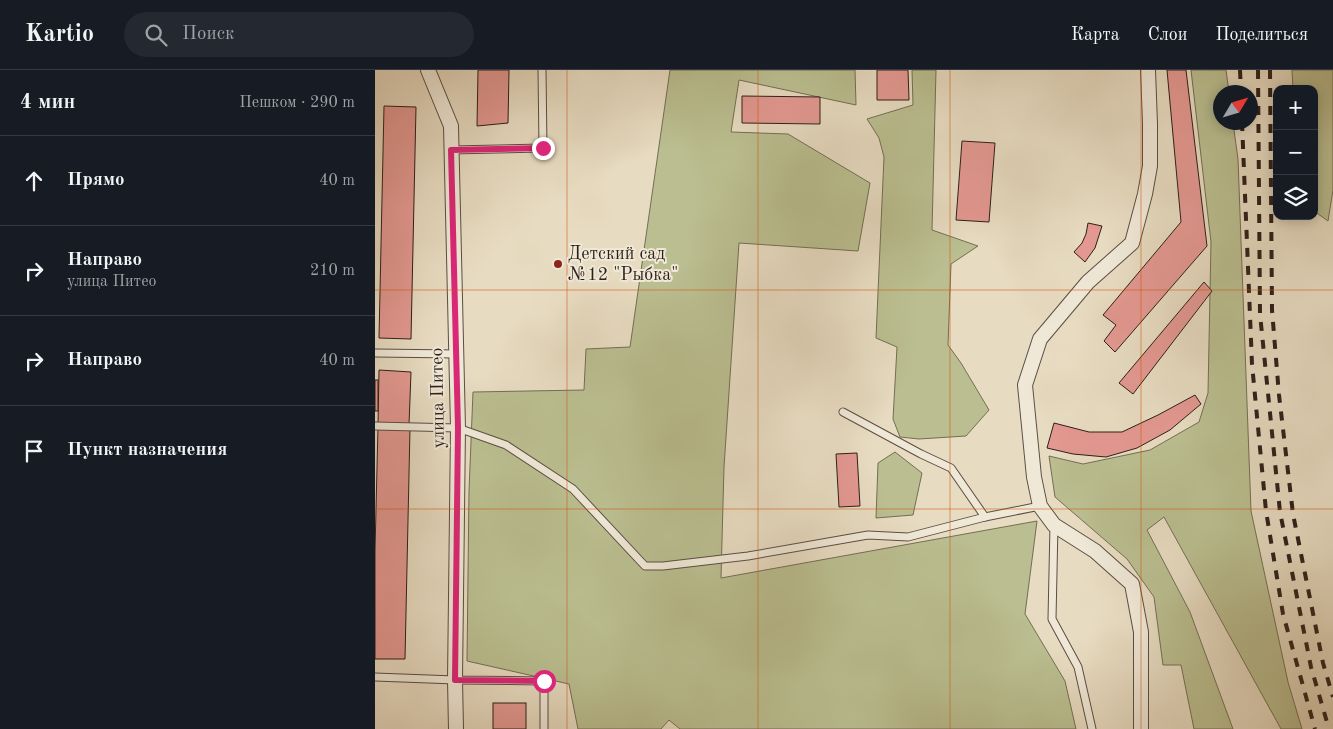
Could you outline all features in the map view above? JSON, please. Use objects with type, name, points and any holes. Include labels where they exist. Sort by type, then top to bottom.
[{"type":"street","name":"улица Питео","points":[[428,70],[451,126],[458,428],[456,729]]},
{"type":"street","points":[[1141,729],[1141,632],[1132,584],[1095,551],[1054,525],[1040,506],[1033,477],[1025,385],[1040,339],[1088,282],[1132,243],[1145,194],[1150,166],[1148,70]]},
{"type":"lane","points":[[451,150],[543,148],[542,70]]},
{"type":"lane","points":[[375,353],[456,354]]},
{"type":"lane","points":[[843,412],[951,468],[985,517]]},
{"type":"lane","points":[[375,426],[458,428],[506,445],[573,489],[645,566],[663,566],[748,556],[867,535],[908,537],[985,517],[1040,506]]},
{"type":"lane","points":[[1054,525],[1052,619],[1078,667],[1092,729]]},
{"type":"lane","points":[[375,677],[544,681],[544,729]]},
{"type":"green space","points":[[670,70],[855,70],[856,105],[739,80],[731,132],[788,134],[870,183],[858,251],[739,243],[724,467],[721,578],[1037,521],[1025,614],[1065,681],[1076,729],[680,729],[669,720],[661,729],[578,729],[569,684],[467,661],[469,491],[473,392],[584,390],[586,349],[630,347]]},
{"type":"green space","points":[[912,70],[936,70],[932,230],[978,246],[951,264],[948,345],[989,410],[966,436],[919,439],[900,437],[893,419],[897,347],[876,338],[884,157],[879,138],[867,119],[913,105]]},
{"type":"green space","points":[[1191,70],[1226,70],[1228,85],[1213,85],[1213,130],[1234,130],[1238,159],[1251,511],[1288,682],[1302,729],[1281,729],[1164,517],[1147,530],[1190,612],[1233,729],[1194,729],[1181,665],[1163,665],[1154,597],[1127,559],[1055,497],[1049,456],[1083,464],[1150,450],[1199,422],[1208,393],[1211,242]]},
{"type":"green space","points":[[1292,70],[1333,70],[1333,190],[1328,221],[1318,214],[1318,85],[1293,85]]},
{"type":"green space","points":[[895,452],[922,473],[913,515],[876,518],[878,463]]},
{"type":"building","points":[[478,70],[509,70],[508,123],[477,126]]},
{"type":"building","points":[[877,70],[908,70],[909,100],[877,100]]},
{"type":"building","points":[[1167,70],[1186,70],[1207,246],[1115,352],[1104,341],[1116,325],[1103,315],[1181,222]]},
{"type":"building","points":[[742,96],[820,97],[820,124],[742,123]]},
{"type":"building","points":[[384,106],[416,107],[411,339],[379,338]]},
{"type":"building","points":[[962,141],[995,143],[989,222],[956,220]]},
{"type":"building","points":[[1088,223],[1102,226],[1095,248],[1085,262],[1074,252],[1082,243]]},
{"type":"building","points":[[1204,282],[1212,291],[1133,394],[1119,383]]},
{"type":"building","points":[[379,370],[411,372],[409,425],[378,425]]},
{"type":"building","points":[[375,380],[378,380],[378,411],[375,411]]},
{"type":"building","points":[[1195,395],[1201,404],[1170,430],[1137,448],[1106,457],[1073,454],[1047,448],[1054,423],[1089,432],[1122,432]]},
{"type":"building","points":[[378,427],[410,428],[405,659],[375,659]]},
{"type":"building","points":[[857,453],[860,506],[839,507],[836,454]]},
{"type":"building","points":[[493,703],[526,703],[526,729],[493,729]]},
{"type":"railway","points":[[1240,70],[1241,85]]},
{"type":"railway","points":[[1258,70],[1260,314],[1280,512],[1311,667],[1329,729]]},
{"type":"railway","points":[[1270,70],[1272,310],[1279,395],[1293,514],[1323,663],[1333,697]]},
{"type":"railway","points":[[1242,130],[1252,364],[1266,511],[1283,614],[1315,729]]},
{"type":"place","name":"Детский сад №12 \"Рыбка\"","points":[[558,264]]},
{"type":"route","points":[[543,148],[451,150],[458,428],[455,680],[544,681]]}]
